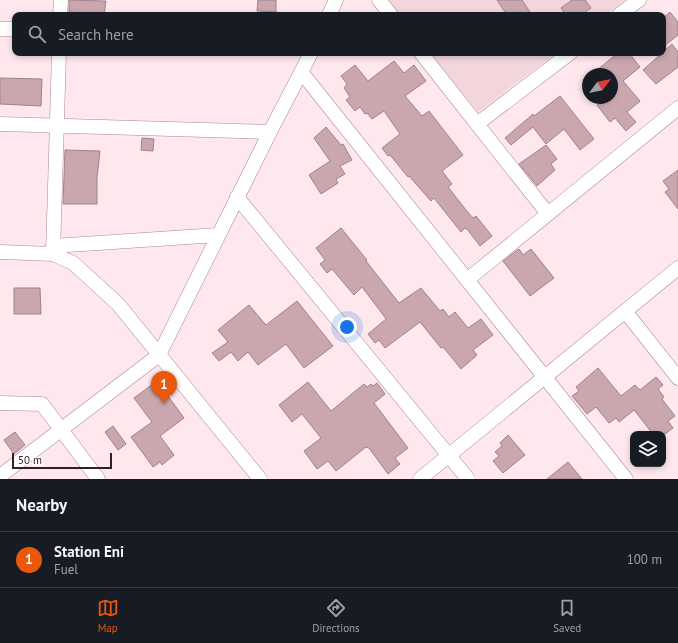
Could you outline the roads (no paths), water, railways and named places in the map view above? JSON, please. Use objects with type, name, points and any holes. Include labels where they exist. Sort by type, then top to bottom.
[{"type":"street","points":[[60,12],[61,0]]},
{"type":"street","points":[[330,12],[336,0]]},
{"type":"street","points":[[379,0],[389,12]]},
{"type":"street","points":[[623,12],[639,0]]},
{"type":"street","points":[[0,29],[12,29]]},
{"type":"street","points":[[53,250],[59,56]]},
{"type":"street","points":[[0,476],[159,355],[237,197],[310,56]]},
{"type":"street","points":[[423,56],[548,214]]},
{"type":"street","points":[[477,124],[566,56]]},
{"type":"street","points":[[302,73],[626,479]]},
{"type":"street","points":[[467,280],[678,108]]},
{"type":"street","points":[[0,124],[57,124],[270,132]]},
{"type":"street","points":[[237,197],[468,479]]},
{"type":"street","points":[[0,252],[53,250],[218,235]]},
{"type":"street","points":[[53,250],[73,263],[118,304],[260,479]]},
{"type":"street","points":[[420,479],[678,268]]},
{"type":"street","points":[[625,311],[678,378]]},
{"type":"street","points":[[0,403],[42,404],[98,479]]},
{"type":"place","name":"Station Eni","points":[[164,404]]}]
